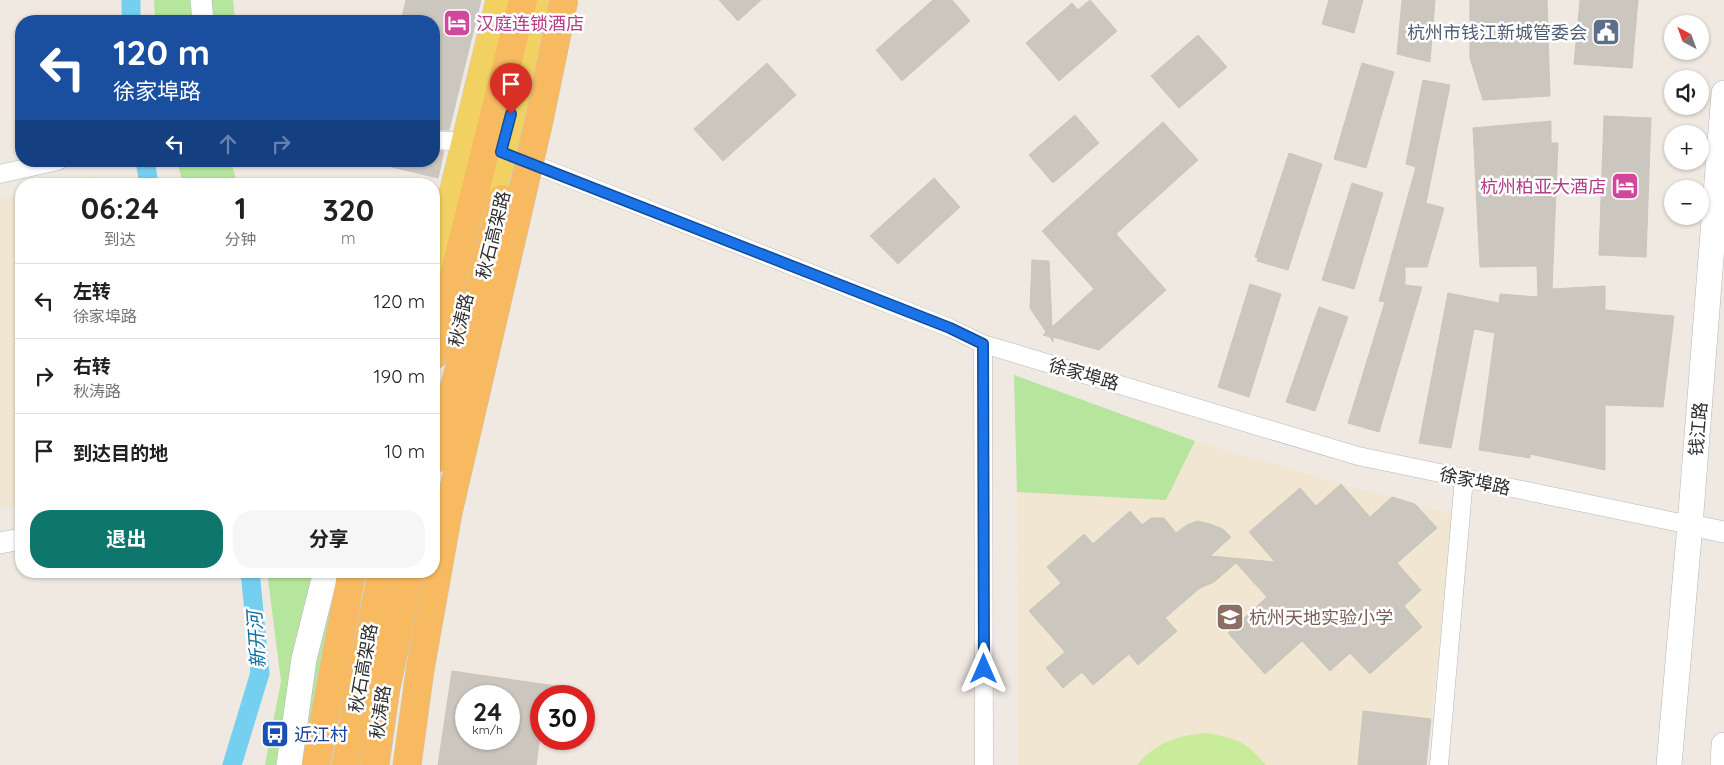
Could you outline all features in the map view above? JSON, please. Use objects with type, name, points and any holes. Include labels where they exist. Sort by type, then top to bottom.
[{"type":"highway","points":[[440,278],[508,0]]},
{"type":"highway","name":"秋石高架路","points":[[440,331],[523,0]]},
{"type":"highway","name":"秋石高架路","points":[[440,445],[552,0]]},
{"type":"highway","points":[[440,558],[448,513],[540,121],[564,0]]},
{"type":"highway","points":[[316,765],[351,578]]},
{"type":"highway","name":"秋石高架路","points":[[346,765],[381,578]]},
{"type":"highway","name":"秋石高架路","points":[[374,765],[386,688],[410,578]]},
{"type":"highway","points":[[407,765],[420,670],[436,578]]},
{"type":"main road","points":[[440,248],[500,0]]},
{"type":"main road","name":"秋涛路","points":[[440,411],[501,152],[540,0]]},
{"type":"main road","name":"钱江路","points":[[1669,765],[1724,93]]},
{"type":"main road","points":[[289,765],[304,659],[324,578]]},
{"type":"main road","points":[[330,765],[342,684],[362,578]]},
{"type":"main road","name":"秋涛路","points":[[374,765],[402,578]]},
{"type":"main road","points":[[1723,765],[1724,746]]},
{"type":"street","points":[[201,0],[202,15]]},
{"type":"street","points":[[440,140],[466,142]]},
{"type":"street","name":"徐家埠路","points":[[501,152],[942,324],[983,344],[1358,456],[1690,525]]},
{"type":"street","points":[[0,174],[31,167]]},
{"type":"street","points":[[983,344],[984,765]]},
{"type":"street","points":[[1439,765],[1464,478]]},
{"type":"street","points":[[1690,525],[1724,532]]},
{"type":"street","points":[[0,543],[15,540]]},
{"type":"shaded area","points":[[15,195],[15,505],[0,508],[0,199]]},
{"type":"shaded area","name":"杭州天地实验小学","points":[[1195,441],[1454,515],[1426,765],[1018,765],[1017,492],[1166,500]]},
{"type":"green space","points":[[154,0],[233,0],[234,15],[155,15]]},
{"type":"green space","points":[[179,167],[233,167],[235,178],[181,178]]},
{"type":"green space","points":[[1014,375],[1195,441],[1166,500],[1017,492]]},
{"type":"green space","points":[[268,578],[345,578],[350,603],[332,765],[265,765],[281,681]]},
{"type":"green space","points":[[1208,733],[1227,737],[1247,746],[1266,765],[1137,765],[1160,745],[1178,738]]},
{"type":"building","points":[[406,0],[481,0],[449,130],[440,130],[440,15],[402,15]]},
{"type":"building","points":[[719,0],[761,0],[738,21]]},
{"type":"building","points":[[933,0],[952,0],[970,21],[902,81],[876,50]]},
{"type":"building","points":[[1090,0],[1117,31],[1059,81],[1026,43],[1072,3],[1078,10]]},
{"type":"building","points":[[1329,0],[1363,0],[1354,33],[1322,24]]},
{"type":"building","points":[[1402,0],[1435,0],[1430,62],[1397,54]]},
{"type":"building","points":[[1470,0],[1547,0],[1550,96],[1483,100],[1470,58]]},
{"type":"building","name":"杭州市钱江新城管委会","points":[[1580,0],[1638,0],[1632,68],[1574,64]]},
{"type":"building","points":[[1198,35],[1227,67],[1179,108],[1151,76]]},
{"type":"building","points":[[767,63],[796,95],[723,161],[694,129]]},
{"type":"building","points":[[1362,63],[1394,72],[1366,168],[1334,159]]},
{"type":"building","points":[[1423,80],[1450,85],[1426,203],[1444,208],[1427,267],[1405,267],[1405,285],[1422,287],[1379,432],[1348,423],[1385,302],[1379,301],[1416,167],[1406,164]]},
{"type":"building","points":[[1075,115],[1099,143],[1053,183],[1029,155]]},
{"type":"building","name":"杭州柏亚大酒店","points":[[1604,116],[1651,118],[1646,257],[1599,255]]},
{"type":"building","points":[[1551,121],[1551,143],[1558,143],[1552,289],[1605,286],[1605,310],[1674,316],[1663,407],[1605,405],[1605,470],[1530,454],[1530,458],[1479,450],[1495,333],[1474,329],[1451,448],[1419,443],[1448,293],[1499,303],[1500,294],[1538,297],[1537,266],[1480,267],[1473,128]]},
{"type":"building","points":[[1163,122],[1198,160],[1116,234],[1166,290],[1099,350],[1053,337],[1053,342],[1050,337],[1043,335],[1046,332],[1030,308],[1032,260],[1049,261],[1052,327],[1094,289],[1042,231]]},
{"type":"building","points":[[440,151],[444,151],[438,178],[392,167],[440,167]]},
{"type":"building","points":[[1289,153],[1322,164],[1288,270],[1257,261],[1258,258],[1255,257]]},
{"type":"building","points":[[934,178],[960,207],[898,264],[870,236]]},
{"type":"building","points":[[1352,183],[1383,193],[1354,289],[1322,280]]},
{"type":"building","points":[[1250,284],[1281,294],[1249,397],[1218,387]]},
{"type":"building","points":[[1319,307],[1348,317],[1315,411],[1286,402]]},
{"type":"building","points":[[1341,484],[1370,517],[1392,497],[1415,504],[1437,528],[1397,563],[1421,590],[1404,606],[1422,627],[1370,674],[1350,653],[1330,671],[1302,641],[1265,674],[1228,633],[1267,597],[1236,563],[1214,582],[1200,588],[1165,618],[1177,631],[1138,665],[1129,654],[1093,685],[1082,672],[1063,688],[1046,668],[1065,652],[1029,611],[1061,583],[1047,567],[1084,534],[1093,544],[1130,511],[1142,525],[1151,518],[1164,518],[1176,533],[1197,521],[1223,529],[1231,537],[1210,556],[1275,562],[1249,532],[1300,488],[1316,506]]},
{"type":"building","points":[[452,671],[548,685],[530,685],[530,750],[538,750],[536,765],[438,765]]},
{"type":"building","points":[[1363,711],[1431,719],[1426,765],[1358,765]]},
{"type":"waterway","name":"新开河","points":[[131,0],[131,15]]},
{"type":"waterway","name":"新开河","points":[[146,167],[148,178]]},
{"type":"waterway","name":"新开河","points":[[232,765],[260,673],[251,578]]},
{"type":"place","name":"汉庭连锁酒店","points":[[457,23]]},
{"type":"place","name":"杭州市钱江新城管委会","points":[[1606,32]]},
{"type":"place","name":"杭州柏亚大酒店","points":[[1625,186]]},
{"type":"place","name":"杭州天地实验小学","points":[[1230,617]]},
{"type":"place","name":"近江村","points":[[275,734]]},
{"type":"route","points":[[511,114],[501,152],[950,328],[983,344],[984,669]]}]
